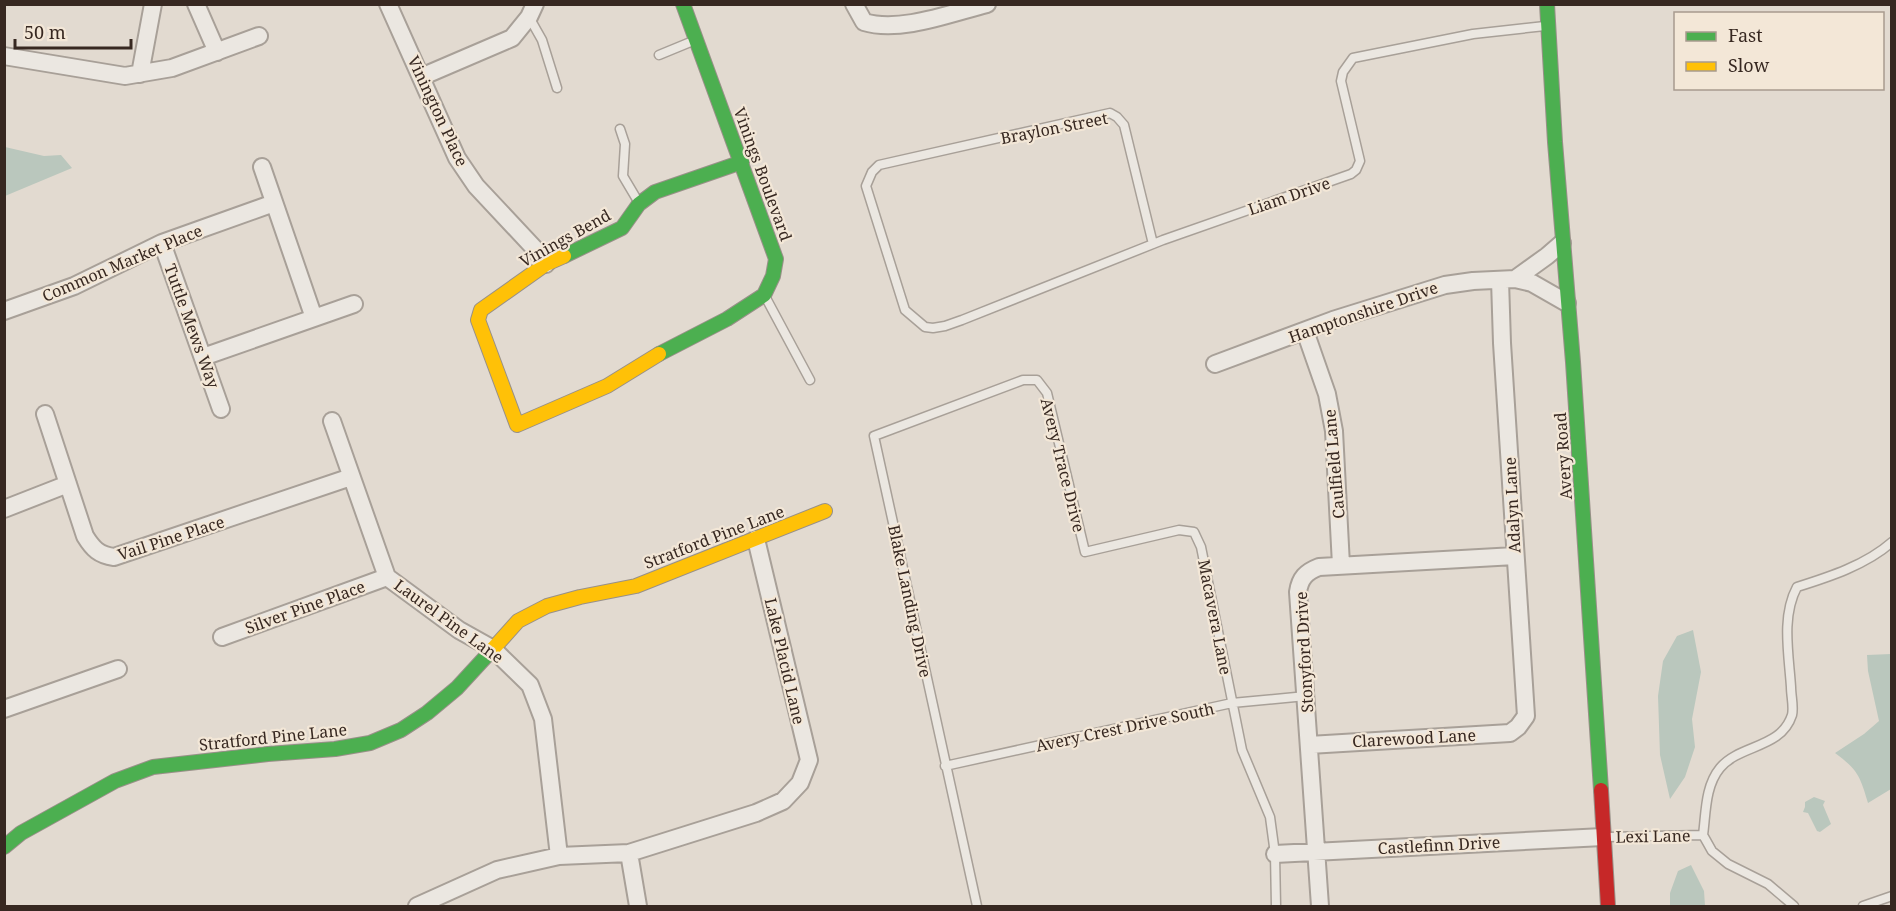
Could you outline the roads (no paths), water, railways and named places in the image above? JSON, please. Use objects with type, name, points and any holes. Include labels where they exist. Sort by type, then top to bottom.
[{"type":"street","points":[[140,74],[153,4]]},
{"type":"street","points":[[196,4],[217,52]]},
{"type":"street","name":"Vinington Place","points":[[388,4],[457,158],[476,186],[535,249],[546,264]]},
{"type":"street","name":"Vinings Boulevard","points":[[683,4],[776,259],[773,276],[764,295]]},
{"type":"street","points":[[854,4],[864,22],[878,26],[896,26],[987,4]]},
{"type":"street","name":"Avery Road","points":[[1547,4],[1608,906]]},
{"type":"street","points":[[421,77],[512,38],[532,11]]},
{"type":"street","points":[[4,57],[125,76],[172,69],[259,36]]},
{"type":"street","name":"Vinings Bend","points":[[742,162],[655,192],[639,204],[622,228],[546,264],[481,310],[478,320],[517,425],[606,386],[643,362],[727,319],[764,295]]},
{"type":"street","points":[[262,167],[314,318]]},
{"type":"street","name":"Common Market Place","points":[[4,311],[74,286],[162,243],[274,203]]},
{"type":"street","name":"Tuttle Mews Way","points":[[162,243],[221,409]]},
{"type":"street","points":[[1508,279],[1547,256],[1562,243]]},
{"type":"street","name":"Hamptonshire Drive","points":[[1215,364],[1365,309],[1445,285],[1473,280],[1508,279],[1532,283],[1567,303]]},
{"type":"street","name":"Adalyn Lane","points":[[1508,279],[1515,556],[1526,716],[1518,727]]},
{"type":"street","points":[[203,357],[354,304]]},
{"type":"street","name":"Caulfield Lane","points":[[1305,331],[1331,412],[1341,565]]},
{"type":"street","name":"Vail Pine Place","points":[[45,414],[85,536],[93,549],[102,555],[114,557],[351,477]]},
{"type":"street","name":"Laurel Pine Lane","points":[[332,421],[387,577],[459,630],[493,649],[530,685],[543,719],[559,856]]},
{"type":"street","points":[[4,509],[68,484]]},
{"type":"street","name":"Stratford Pine Lane","points":[[4,847],[21,833],[115,781],[153,767],[268,754],[335,750],[370,743],[401,730],[427,713],[457,688],[518,621],[547,606],[636,586],[825,511]]},
{"type":"street","name":"Lake Placid Lane","points":[[629,854],[756,813],[783,801],[800,783],[809,760],[756,539]]},
{"type":"street","name":"Stonyford Drive","points":[[1320,906],[1299,585],[1302,577],[1318,567],[1515,556]]},
{"type":"street","name":"Silver Pine Place","points":[[222,637],[387,577]]},
{"type":"street","points":[[4,709],[118,669]]},
{"type":"street","name":"Clarewood Lane","points":[[1309,745],[1510,733],[1518,727]]},
{"type":"street","name":"Castlefinn Drive","points":[[1275,854],[1603,837]]},
{"type":"street","points":[[417,906],[497,870],[559,856],[629,854],[638,906]]},
{"type":"lane","points":[[532,11],[557,88]]},
{"type":"lane","name":"Liam Drive","points":[[925,327],[945,326],[1153,244],[1351,174],[1356,170],[1360,161],[1341,81],[1343,72],[1353,58],[1473,34],[1549,25]]},
{"type":"lane","points":[[659,55],[696,40]]},
{"type":"lane","name":"Braylon Street","points":[[925,327],[905,310],[900,299],[868,196],[866,186],[868,180],[879,165],[1110,113],[1124,125],[1153,244]]},
{"type":"lane","points":[[620,129],[625,144],[622,176],[639,204]]},
{"type":"lane","points":[[764,295],[810,380]]},
{"type":"lane","name":"Blake Landing Drive","points":[[977,906],[874,436],[1023,380],[1037,380]]},
{"type":"lane","name":"Avery Trace Drive","points":[[1037,380],[1047,393],[1084,552],[1179,530],[1194,532]]},
{"type":"lane","name":"Macavera Lane","points":[[1194,532],[1201,547],[1242,750],[1270,817],[1275,854],[1275,906]]},
{"type":"lane","points":[[1794,906],[1768,884],[1728,864],[1712,851],[1703,835],[1708,791],[1719,769],[1733,757],[1762,746],[1783,732],[1792,714],[1788,627],[1790,600],[1797,587],[1830,577],[1872,556],[1892,542]]},
{"type":"lane","name":"Avery Crest Drive South","points":[[945,766],[1232,703],[1306,696]]},
{"type":"lane","name":"Lexi Lane","points":[[1603,837],[1703,835]]},
{"type":"lane","points":[[1863,906],[1892,896]]}]
